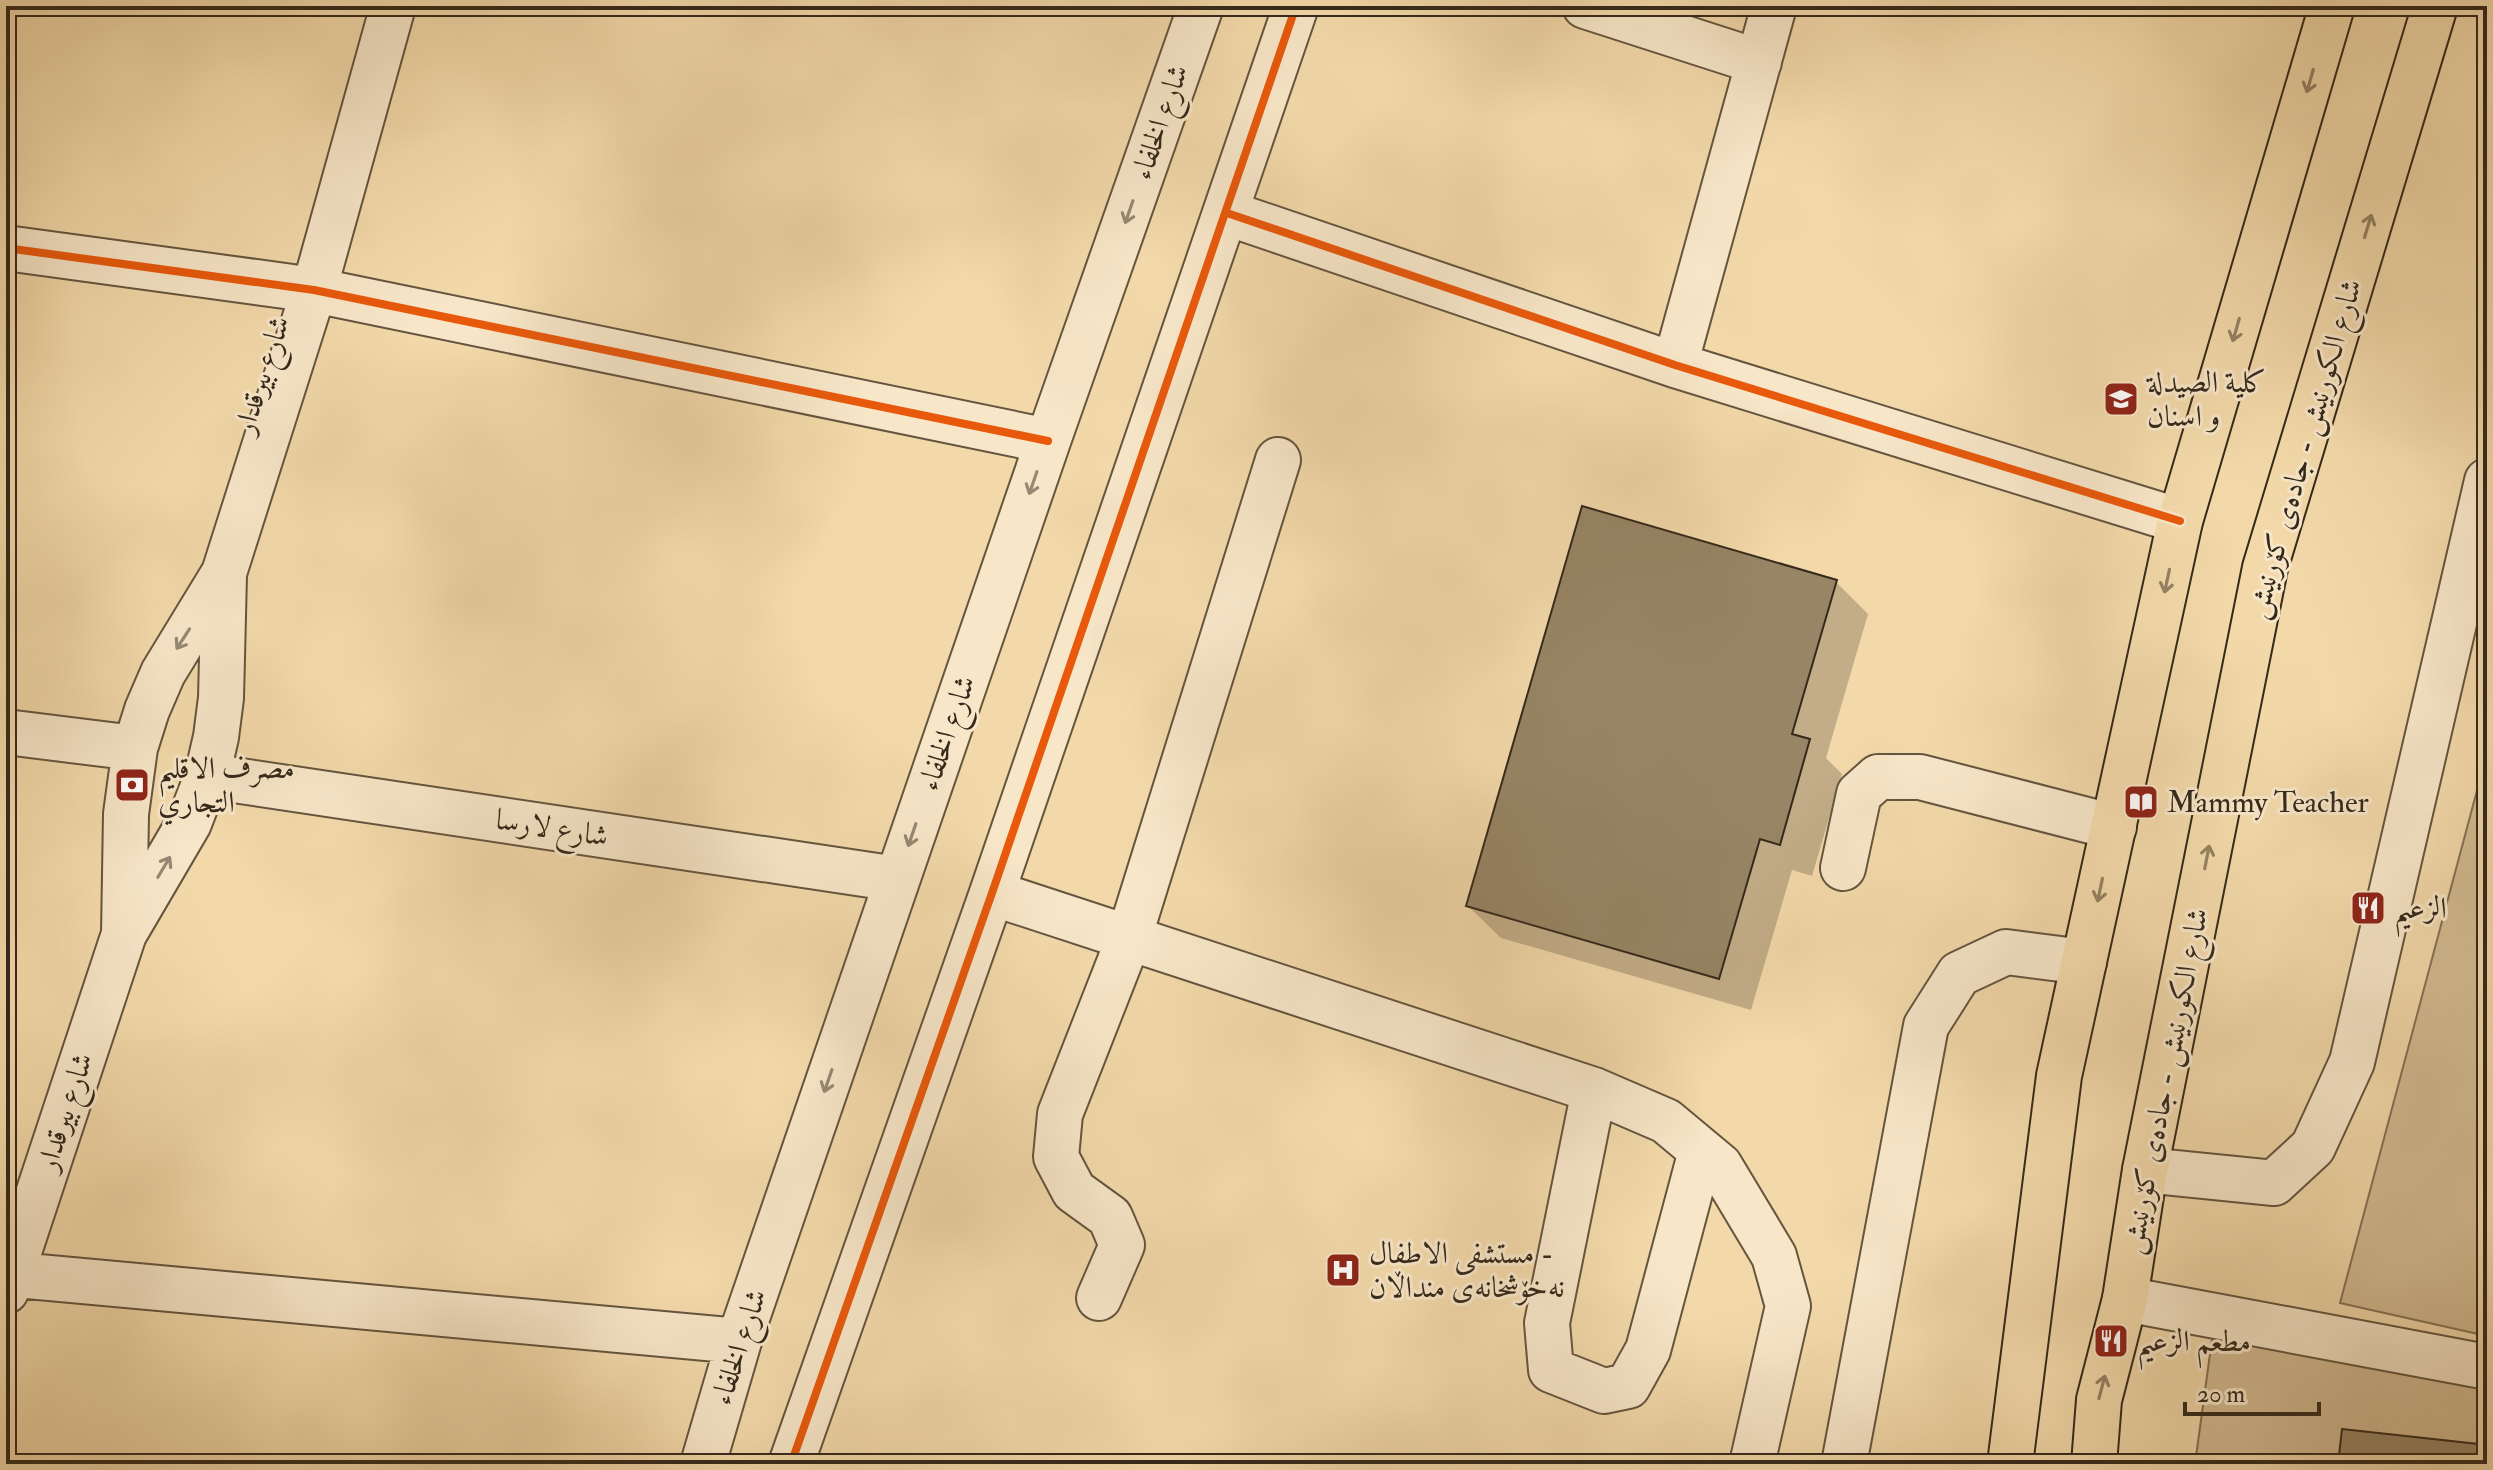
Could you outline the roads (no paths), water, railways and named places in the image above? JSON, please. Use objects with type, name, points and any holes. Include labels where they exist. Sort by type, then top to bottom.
[{"type":"main road","name":"شارع الكورنيش - جادەی کۆرنیش","points":[[2094,1464],[2099,1400],[2125,1299],[2145,1170],[2265,568],[2435,6]]},
{"type":"main road","points":[[2010,1464],[2059,1076],[2180,521],[2328,9]]},
{"type":"street","name":"شارع بيرقدار","points":[[124,934],[126,814],[135,748],[163,673],[224,573],[314,290],[393,6]]},
{"type":"street","name":"شارع الخلفاء","points":[[703,1464],[739,1341],[1201,6]]},
{"type":"street","points":[[791,1464],[992,893],[1296,6]]},
{"type":"street","points":[[1585,6],[1759,62]]},
{"type":"street","points":[[1675,365],[1774,6]]},
{"type":"street","points":[[1227,213],[1675,365],[2180,521]]},
{"type":"street","points":[[6,248],[314,290],[1048,441]]},
{"type":"street","points":[[1099,1298],[1122,1245],[1110,1217],[1074,1191],[1056,1157],[1060,1114],[1129,938],[1278,460]]},
{"type":"street","points":[[2145,1170],[2274,1183],[2313,1147],[2352,1062],[2480,541],[2487,481]]},
{"type":"street","name":"شارع بيرقدار","points":[[8,1280],[124,934],[189,823],[207,776],[221,698],[224,573]]},
{"type":"street","points":[[6,732],[135,748]]},
{"type":"street","name":"شارع لارسا","points":[[207,776],[897,879]]},
{"type":"street","points":[[1843,868],[1859,794],[1878,777],[1920,777],[2114,827]]},
{"type":"street","points":[[992,893],[1594,1090],[1666,1121],[1720,1166],[1774,1256],[1788,1306],[1752,1464]]},
{"type":"street","points":[[1844,1464],[1926,1026],[1959,974],[2006,952],[2084,962]]},
{"type":"street","points":[[1594,1090],[1547,1323],[1551,1370],[1604,1391],[1628,1386],[1648,1350],[1701,1151]]},
{"type":"street","points":[[8,1280],[739,1341]]},
{"type":"street","points":[[2125,1299],[2487,1367]]},
{"type":"place","name":"كلية الصيدلة و اسنان","points":[[2121,399]]},
{"type":"place","name":"مصرف الاقليم التجاري","points":[[132,785]]},
{"type":"place","name":"Mammy Teacher","points":[[2141,802]]},
{"type":"place","name":"الزعيم","points":[[2368,908]]},
{"type":"place","name":"مستشفى الاطفال - نەخۆشخانەی منداڵان","points":[[1343,1270]]},
{"type":"place","name":"مطعم الزعيم","points":[[2111,1341]]}]
